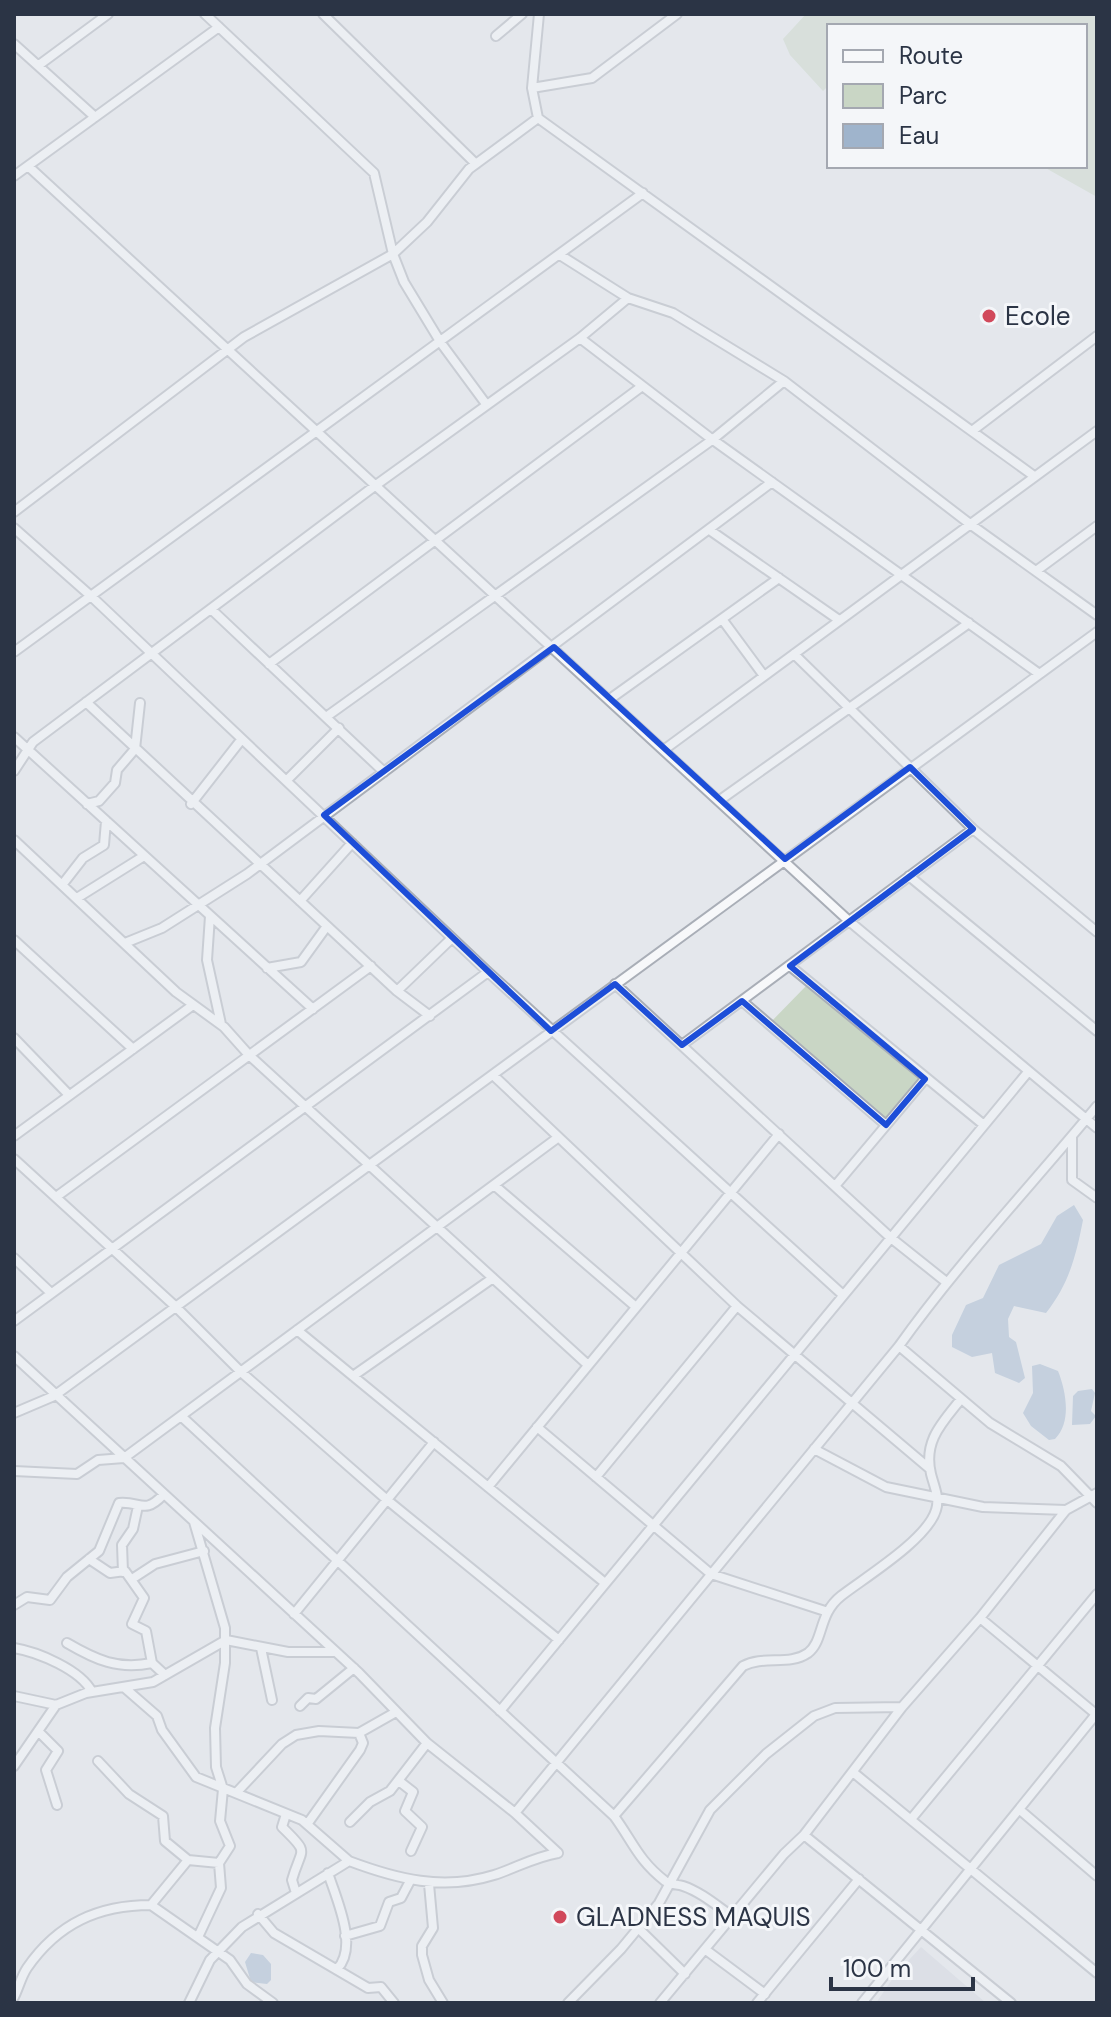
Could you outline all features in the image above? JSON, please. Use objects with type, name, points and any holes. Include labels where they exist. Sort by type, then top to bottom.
[{"type":"street","points":[[39,65],[108,14]]},
{"type":"street","points":[[205,14],[374,173],[393,254],[404,282],[441,343],[486,404]]},
{"type":"street","points":[[323,14],[476,164]]},
{"type":"street","points":[[496,36],[522,14]]},
{"type":"street","points":[[539,14],[532,88],[538,118],[1034,476]]},
{"type":"street","points":[[532,88],[592,78],[677,14]]},
{"type":"street","points":[[14,176],[219,27]]},
{"type":"street","points":[[14,44],[95,117]]},
{"type":"street","points":[[14,512],[228,349],[393,254],[427,222],[476,164],[538,118]]},
{"type":"street","points":[[28,166],[849,921],[1097,1128]]},
{"type":"street","points":[[14,652],[643,193]]},
{"type":"street","points":[[560,255],[628,298],[660,306],[784,381],[970,524],[1097,615]]},
{"type":"street","points":[[14,771],[26,749],[86,702],[376,485],[580,338],[628,298]]},
{"type":"street","points":[[972,431],[1097,336]]},
{"type":"street","points":[[580,338],[712,440],[1038,673]]},
{"type":"street","points":[[326,717],[712,440],[784,381]]},
{"type":"street","points":[[269,664],[641,387]]},
{"type":"street","points":[[665,749],[1097,431]]},
{"type":"street","points":[[125,943],[162,928],[258,865],[711,531],[772,482]]},
{"type":"street","points":[[1036,571],[1097,526]]},
{"type":"street","points":[[14,528],[92,597],[551,1031],[843,1295]]},
{"type":"street","points":[[711,531],[839,620]]},
{"type":"street","points":[[610,699],[779,578]]},
{"type":"street","points":[[211,609],[384,772]]},
{"type":"street","points":[[722,619],[764,676]]},
{"type":"street","points":[[720,800],[969,623]]},
{"type":"street","points":[[14,1413],[54,1396],[1097,632]]},
{"type":"street","points":[[794,654],[973,829],[1097,932]]},
{"type":"street","points":[[86,702],[191,804],[397,991],[430,1016]]},
{"type":"street","points":[[87,804],[99,801],[115,783],[117,770],[135,749],[140,703]]},
{"type":"street","points":[[287,780],[339,728]]},
{"type":"street","points":[[14,737],[313,1009]]},
{"type":"street","points":[[191,804],[241,740]]},
{"type":"street","points":[[62,885],[83,858],[104,845],[106,821]]},
{"type":"street","points":[[682,1045],[973,829]]},
{"type":"street","points":[[14,840],[193,1005],[221,1025],[249,1055],[588,1365]]},
{"type":"street","points":[[300,901],[352,843]]},
{"type":"street","points":[[77,898],[144,856]]},
{"type":"street","points":[[909,876],[1097,1031]]},
{"type":"street","points":[[210,916],[207,960],[221,1025]]},
{"type":"street","points":[[267,968],[301,962],[327,926]]},
{"type":"street","points":[[397,991],[452,938]]},
{"type":"street","points":[[14,940],[133,1049]]},
{"type":"street","points":[[56,1197],[371,966]]},
{"type":"street","points":[[790,966],[984,1125]]},
{"type":"street","points":[[14,1321],[488,972]]},
{"type":"street","points":[[615,984],[891,1238],[945,1281]]},
{"type":"street","points":[[742,1001],[886,1125]]},
{"type":"street","points":[[14,1136],[193,1005]]},
{"type":"street","points":[[14,1038],[69,1095]]},
{"type":"street","points":[[500,1711],[1028,1072]]},
{"type":"street","points":[[493,1075],[556,1139],[737,1306],[930,1469]]},
{"type":"street","points":[[835,1186],[925,1079]]},
{"type":"street","points":[[515,1813],[899,1346],[945,1281],[1011,1210],[1097,1106]]},
{"type":"street","points":[[488,1487],[779,1134]]},
{"type":"street","points":[[1072,1137],[1072,1180],[1097,1198]]},
{"type":"street","points":[[14,1471],[77,1474],[98,1460],[124,1458],[556,1139]]},
{"type":"street","points":[[14,1159],[176,1307],[241,1372],[386,1499],[559,1640]]},
{"type":"street","points":[[494,1185],[636,1307]]},
{"type":"street","points":[[14,1258],[50,1292]]},
{"type":"street","points":[[353,1376],[493,1278]]},
{"type":"street","points":[[596,1477],[737,1306]]},
{"type":"street","points":[[297,1330],[605,1583]]},
{"type":"street","points":[[814,1449],[886,1487],[983,1507],[1066,1510],[1095,1498],[1061,1466],[1011,1438],[899,1346]]},
{"type":"street","points":[[14,1356],[54,1396],[354,1668],[427,1743],[515,1813],[558,1853],[531,1859],[493,1876],[429,1884],[349,1861],[308,1823],[193,1774],[162,1730],[157,1716],[126,1689]]},
{"type":"street","points":[[614,1816],[743,1666],[755,1660],[788,1660],[805,1655],[814,1647],[825,1611],[841,1596],[870,1579],[932,1519],[938,1498],[930,1469],[933,1433],[961,1399]]},
{"type":"street","points":[[181,1416],[614,1816],[628,1835],[633,1850],[668,1883],[683,1886],[706,1898],[733,1917]]},
{"type":"street","points":[[537,1427],[711,1574],[825,1611]]},
{"type":"street","points":[[294,1614],[434,1442]]},
{"type":"street","points":[[14,1605],[27,1597],[50,1600],[67,1577],[105,1541],[119,1503],[153,1505],[163,1495]]},
{"type":"street","points":[[123,1572],[122,1545],[133,1529],[138,1506]]},
{"type":"street","points":[[660,2003],[784,1854],[804,1835],[902,1707],[980,1618],[1066,1510]]},
{"type":"street","points":[[194,1522],[223,1617],[226,1640],[215,1728],[216,1767],[223,1789],[220,1821],[230,1846],[219,1863],[221,1888],[198,1937]]},
{"type":"street","points":[[132,1579],[155,1564],[204,1551]]},
{"type":"street","points":[[89,1559],[110,1573],[123,1572],[132,1579],[144,1598],[132,1624],[146,1631],[152,1663],[165,1675]]},
{"type":"street","points":[[912,1818],[1097,1594]]},
{"type":"street","points":[[862,2003],[1097,1714],[980,1618]]},
{"type":"street","points":[[14,1696],[56,1705],[92,1692],[126,1689],[153,1682],[226,1640],[261,1648],[335,1652]]},
{"type":"street","points":[[67,1643],[108,1664],[134,1667],[152,1663]]},
{"type":"street","points":[[14,1648],[39,1655],[79,1676],[92,1692]]},
{"type":"street","points":[[261,1648],[272,1700]]},
{"type":"street","points":[[300,1706],[308,1698],[316,1699],[354,1668]]},
{"type":"street","points":[[14,1766],[56,1705]]},
{"type":"street","points":[[568,2003],[621,1949],[659,1903],[710,1810],[766,1754],[814,1716],[835,1708],[902,1707]]},
{"type":"street","points":[[237,1792],[282,1744],[296,1735],[319,1731],[359,1733],[396,1712]]},
{"type":"street","points":[[38,1731],[58,1751],[46,1770],[57,1805]]},
{"type":"street","points":[[308,1823],[360,1750],[363,1743],[359,1733]]},
{"type":"street","points":[[350,1822],[399,1781],[427,1743]]},
{"type":"street","points":[[98,1761],[123,1788],[163,1816],[165,1841],[188,1860],[219,1863]]},
{"type":"street","points":[[854,1773],[1097,1973]]},
{"type":"street","points":[[399,1781],[413,1792],[405,1811],[422,1827],[411,1851]]},
{"type":"street","points":[[1020,1810],[1097,1876]]},
{"type":"street","points":[[286,1814],[282,1827],[299,1844],[302,1857],[291,1884],[296,1893]]},
{"type":"street","points":[[804,1835],[1011,2003]]},
{"type":"street","points":[[151,1905],[188,1860]]},
{"type":"street","points":[[189,2003],[218,1951],[258,1914],[349,1861]]},
{"type":"street","points":[[328,1873],[345,1936],[345,1959],[337,1969]]},
{"type":"street","points":[[757,2003],[859,1879]]},
{"type":"street","points":[[345,1936],[380,1926],[389,1902],[401,1898],[410,1881]]},
{"type":"street","points":[[429,1884],[433,1928],[422,1946],[422,1955],[429,1980],[443,2003]]},
{"type":"street","points":[[14,1997],[23,1974],[41,1950],[84,1917],[109,1907],[151,1905],[218,1951],[235,1965],[247,1984],[273,2003]]},
{"type":"street","points":[[258,1914],[274,1933],[368,1988],[381,1987],[394,2003]]},
{"type":"street","points":[[637,1927],[685,1974]]},
{"type":"street","points":[[706,1950],[765,1994]]},
{"type":"highlighted area","points":[[554,647],[785,859],[910,767],[973,829],[790,966],[925,1079],[886,1125],[742,1001],[682,1045],[615,984],[551,1031],[324,815]]},
{"type":"shaded area","points":[[921,1947],[986,2003],[876,2003],[895,1975]]},
{"type":"green space","points":[[806,14],[1097,14],[1097,197],[1046,168],[1087,168],[1087,24],[827,24],[827,87],[823,91],[790,55],[783,39]]},
{"type":"green space","points":[[806,986],[923,1080],[883,1128],[768,1025]]},
{"type":"water","points":[[1074,1205],[1083,1220],[1074,1258],[1060,1291],[1046,1313],[1014,1306],[1008,1319],[1009,1337],[1016,1342],[1025,1378],[1019,1383],[995,1373],[992,1353],[972,1357],[952,1347],[952,1335],[966,1305],[983,1298],[999,1265],[1041,1244],[1057,1216]]},
{"type":"water","points":[[1040,1364],[1058,1371],[1065,1397],[1064,1424],[1055,1439],[1049,1440],[1031,1426],[1023,1413],[1033,1393],[1032,1366]]},
{"type":"water","points":[[1092,1389],[1095,1393],[1091,1411],[1096,1416],[1090,1424],[1072,1425],[1073,1396],[1078,1391]]},
{"type":"water","points":[[251,1953],[263,1955],[271,1964],[271,1980],[267,1984],[251,1982],[245,1962]]},
{"type":"place","name":"Ecole","points":[[989,316]]},
{"type":"place","name":"GLADNESS MAQUIS","points":[[560,1917]]}]
